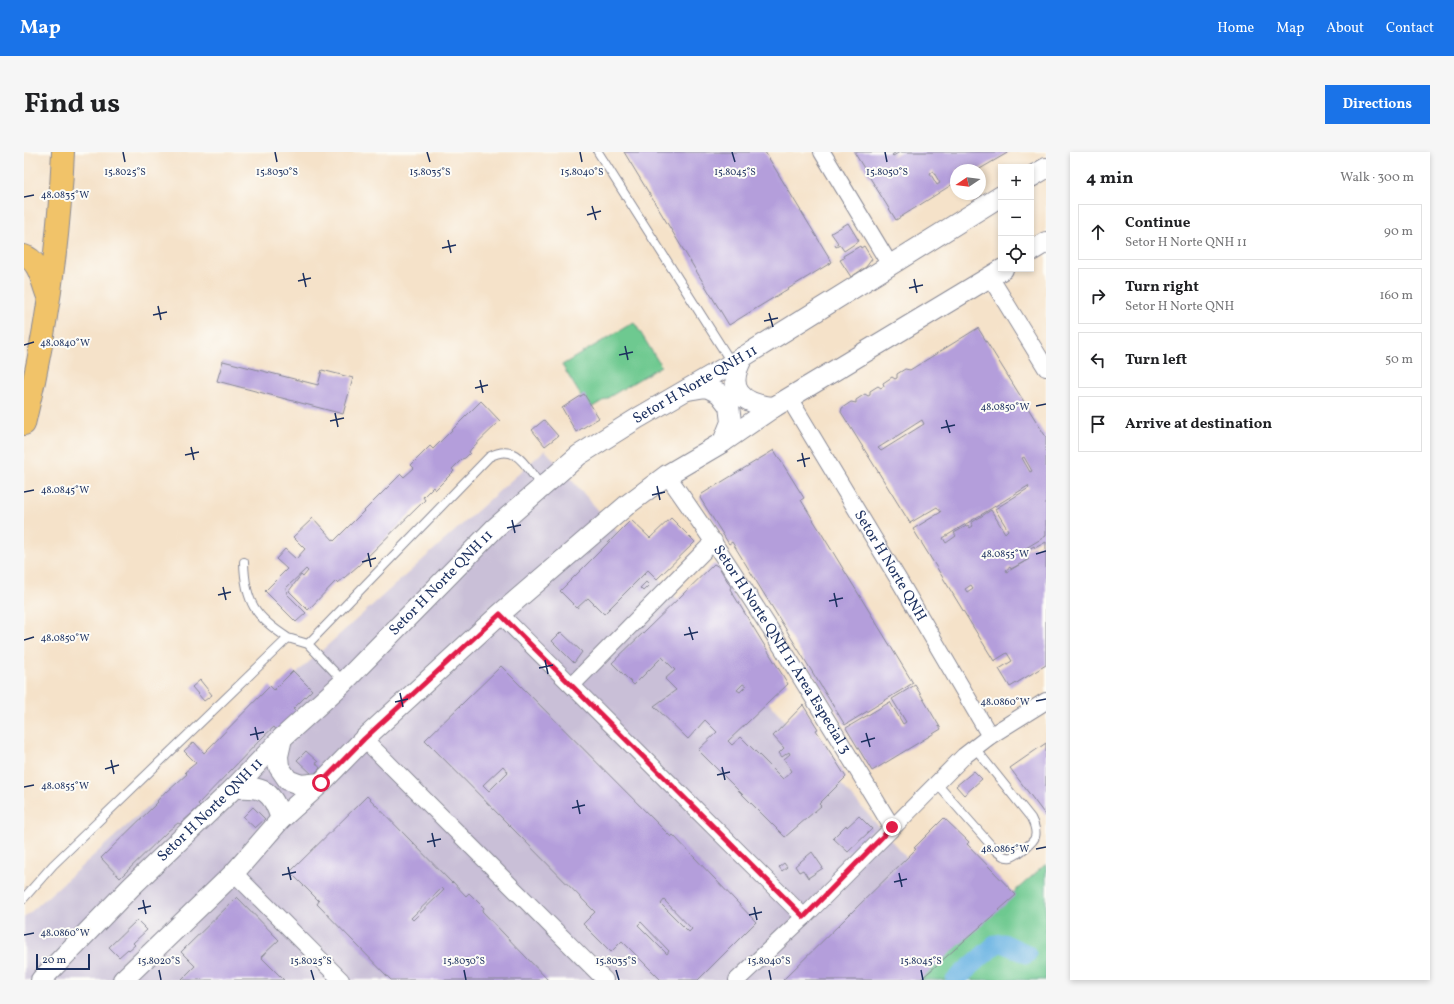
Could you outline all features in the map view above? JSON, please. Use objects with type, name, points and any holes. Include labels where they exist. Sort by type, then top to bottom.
[{"type":"highway","points":[[24,424],[48,297],[60,210],[63,152]]},
{"type":"highway","points":[[24,256],[30,257],[37,266],[48,297]]},
{"type":"street","points":[[822,152],[890,265]]},
{"type":"street","points":[[1034,175],[1046,168]]},
{"type":"street","points":[[1034,181],[1046,181]]},
{"type":"street","name":"Setor H Norte QNH 11","points":[[41,980],[131,886],[234,788],[282,738],[344,682],[495,528],[579,455],[638,418],[737,360],[998,198]]},
{"type":"street","points":[[1034,249],[1046,242]]},
{"type":"street","points":[[123,980],[234,873],[281,819],[321,783],[364,739],[500,614],[579,545],[627,505],[667,475],[723,442],[781,402],[997,273],[1046,368]]},
{"type":"street","points":[[737,360],[735,373],[736,384],[741,395],[748,401],[758,405],[781,402]]},
{"type":"street","points":[[688,390],[706,387],[719,393],[729,406],[731,422],[723,442]]},
{"type":"street","name":"Setor H Norte QNH","points":[[781,402],[900,582],[990,736]]},
{"type":"street","name":"Setor H Norte QNH 11 Área Especial 3","points":[[667,475],[714,542],[803,680],[892,827]]},
{"type":"street","points":[[572,685],[714,542]]},
{"type":"street","points":[[500,614],[804,917]]},
{"type":"street","points":[[737,980],[804,917],[892,827],[975,748],[990,736],[1046,701]]},
{"type":"street","points":[[282,738],[278,756],[279,767],[288,780],[301,785],[321,783]]},
{"type":"street","points":[[364,739],[605,980]]},
{"type":"street","points":[[234,788],[253,787],[271,795],[276,803],[281,819]]},
{"type":"street","points":[[234,873],[341,980]]},
{"type":"lane","points":[[598,152],[737,360]]},
{"type":"lane","points":[[308,644],[489,457],[498,452],[507,451],[515,454],[542,486]]},
{"type":"lane","points":[[244,562],[244,584],[254,609],[268,625],[288,638],[308,644],[344,682]]},
{"type":"lane","points":[[24,898],[53,865],[288,638]]},
{"type":"lane","points":[[937,784],[996,852],[1004,857],[1012,857],[1030,844],[1035,837],[1035,827],[1032,818],[975,748]]},
{"type":"shaded area","points":[[545,450],[966,925],[901,980],[24,980],[24,918]]},
{"type":"green space","points":[[634,322],[661,366],[589,409],[562,365]]},
{"type":"green space","points":[[1046,864],[1046,980],[914,980]]},
{"type":"building","points":[[624,152],[765,152],[832,262],[729,325]]},
{"type":"building","points":[[854,152],[896,152],[892,155],[893,156],[900,152],[1009,152],[986,165],[986,164],[950,164],[950,186],[896,220]],"holes":[[[933,171],[940,183],[937,185],[930,173]]]},
{"type":"building","points":[[848,223],[859,241],[844,251],[840,245],[836,247],[835,245],[838,243],[831,233]]},
{"type":"building","points":[[860,246],[861,248],[864,246],[872,259],[866,267],[851,277],[840,260],[844,258],[843,256]]},
{"type":"building","points":[[978,328],[1046,437],[1046,536],[1021,551],[1022,553],[1034,546],[1035,548],[1046,542],[1046,665],[1010,687],[999,669],[1012,661],[1007,653],[994,661],[913,529],[941,512],[937,507],[910,523],[841,412],[842,408],[851,402],[856,403],[856,400],[865,394],[868,396],[870,395],[870,391],[878,386],[881,388],[884,386],[883,383],[892,377],[895,379],[897,378],[897,374],[905,369],[910,370]],"holes":[[[922,420],[924,424],[881,451],[878,448]],[[1024,457],[1032,471],[1030,472],[1022,458]],[[1028,486],[1029,488],[995,509],[1008,530],[1005,533],[991,510],[971,523],[973,526],[970,528],[968,525],[954,533],[956,536],[946,543],[943,538]],[[1029,559],[1007,572],[1006,570],[1010,567],[1011,569]],[[971,585],[973,588],[967,592],[965,589]]]},
{"type":"building","points":[[223,361],[318,385],[322,370],[353,378],[343,414],[217,381]]},
{"type":"building","points":[[584,394],[599,418],[576,432],[562,408]]},
{"type":"building","points":[[481,401],[500,421],[471,449],[469,452],[470,453],[465,458],[452,469],[454,471],[435,490],[433,487],[423,497],[425,500],[358,566],[338,583],[336,581],[308,610],[289,591],[301,575],[303,577],[308,571],[306,569],[286,588],[287,594],[306,613],[296,622],[265,591],[287,569],[276,559],[285,549],[296,559],[305,549],[293,537],[313,518],[334,541],[401,474],[404,477],[414,468],[411,465],[430,446],[433,449]]},
{"type":"building","points":[[544,420],[558,436],[545,446],[532,430]]},
{"type":"building","points":[[774,450],[804,498],[801,500],[913,683],[845,725],[732,542],[729,544],[700,498],[702,494]]},
{"type":"building","points":[[671,518],[695,542],[657,579],[648,570],[604,614],[588,598],[577,608],[560,591],[631,520],[650,538]]},
{"type":"building","points":[[714,564],[719,567],[731,587],[730,589],[788,684],[728,741],[732,745],[741,737],[783,779],[792,771],[784,759],[790,754],[789,752],[782,757],[779,753],[784,748],[773,736],[803,705],[818,729],[816,730],[846,777],[819,804],[821,806],[785,837],[698,750],[717,732],[705,720],[688,739],[654,706],[676,690],[665,679],[675,670],[662,657],[634,685],[612,663]],"holes":[[[743,684],[746,686],[740,692],[737,690]]]},
{"type":"building","points":[[646,582],[649,585],[643,591],[640,588]]},
{"type":"building","points":[[561,632],[582,652],[574,663],[552,641]]},
{"type":"building","points":[[501,666],[671,837],[673,835],[756,922],[698,980],[661,980],[622,941],[611,952],[583,924],[595,912],[425,740]],"holes":[[[503,766],[508,772],[489,791],[483,785]],[[664,900],[692,929],[689,932],[661,904]],[[641,922],[669,951],[667,954],[638,925]]]},
{"type":"building","points":[[293,671],[312,690],[293,709],[296,712],[277,731],[274,727],[264,736],[198,804],[200,806],[180,824],[178,823],[168,831],[120,878],[101,858],[158,802],[157,801],[166,791],[167,792],[187,774],[185,772],[196,763],[184,751],[194,742],[204,753],[270,686],[274,690]]},
{"type":"building","points":[[200,680],[212,695],[204,701],[192,687]]},
{"type":"building","points":[[915,685],[941,729],[872,771],[846,728],[890,702],[903,724],[906,722],[892,699]]},
{"type":"building","points":[[1046,743],[1046,816],[1010,768]]},
{"type":"building","points":[[306,751],[318,762],[316,763],[320,768],[313,775],[297,760]]},
{"type":"building","points":[[974,771],[982,779],[964,795],[956,786]]},
{"type":"building","points":[[367,796],[452,883],[453,882],[466,896],[469,893],[484,908],[482,911],[548,980],[391,980],[317,904],[319,901],[290,872]],"holes":[[[442,888],[444,890],[413,920],[411,918]]]},
{"type":"building","points":[[253,807],[265,819],[255,828],[243,817]]},
{"type":"building","points":[[859,816],[872,829],[848,852],[833,838],[846,825],[847,827]]},
{"type":"building","points":[[944,818],[969,842],[967,844],[1016,895],[920,980],[783,980],[916,849],[914,848]]},
{"type":"building","points":[[812,852],[823,868],[808,878],[803,870],[799,872],[795,866]]},
{"type":"building","points":[[784,863],[787,867],[782,871],[779,867]]},
{"type":"building","points":[[237,897],[279,940],[261,957],[284,980],[181,980],[195,966],[181,952]]},
{"type":"building","points":[[137,920],[147,930],[133,943],[135,945],[119,957],[109,947]]},
{"type":"waterway","points":[[955,980],[996,944],[1003,943],[1027,954]]},
{"type":"route","points":[[321,783],[364,739],[500,614],[804,917],[892,827]]}]
